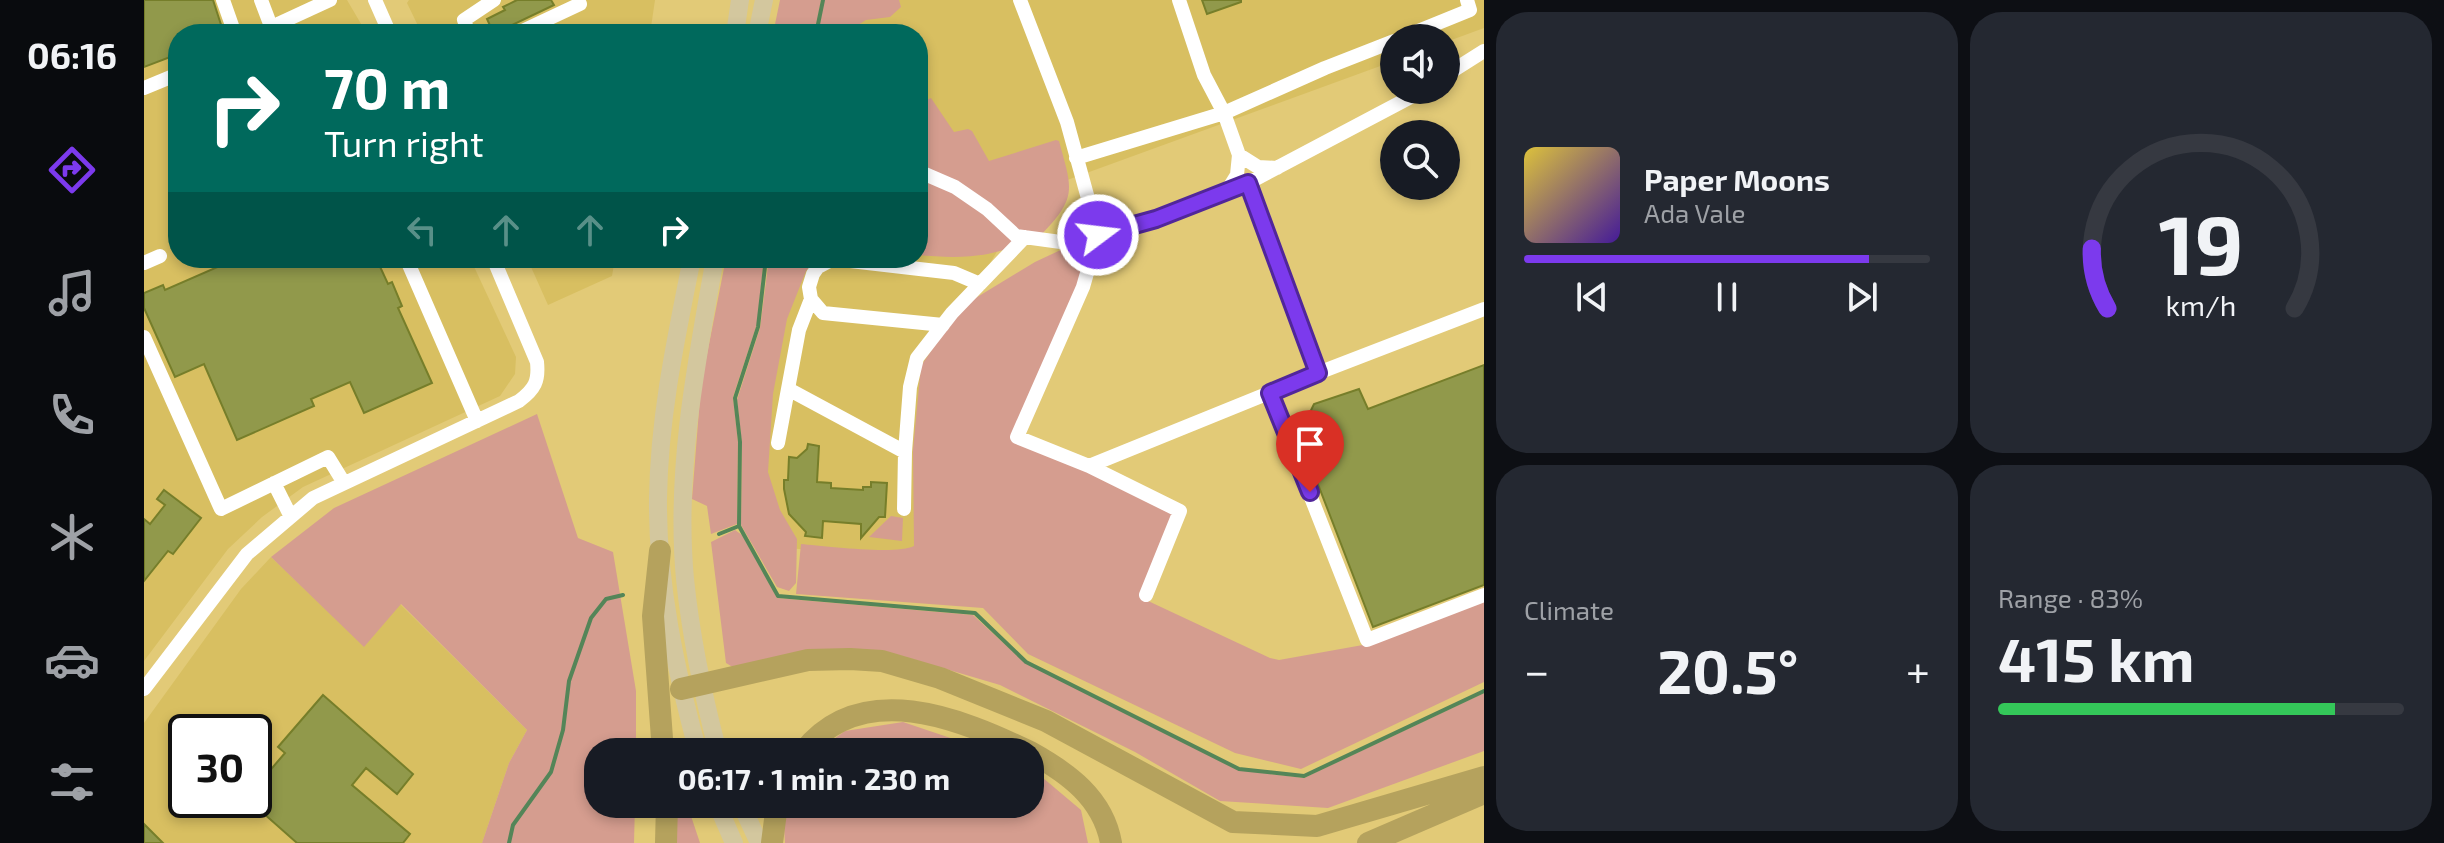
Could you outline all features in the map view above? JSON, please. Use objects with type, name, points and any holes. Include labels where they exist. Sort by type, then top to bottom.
[{"type":"highway","points":[[660,551],[653,616],[662,738]]},
{"type":"highway","points":[[690,686],[808,660],[882,661],[940,678],[1046,721],[1233,822],[1317,826],[1484,777]]},
{"type":"highway","points":[[817,738],[829,726],[845,718],[865,712],[894,711],[960,722],[997,738]]},
{"type":"highway","points":[[1044,761],[1077,782],[1103,817],[1111,843]]},
{"type":"highway","points":[[1368,843],[1484,793]]},
{"type":"highway","points":[[666,843],[667,818]]},
{"type":"highway","points":[[772,843],[775,818]]},
{"type":"main road","points":[[736,24],[740,0]]},
{"type":"main road","points":[[759,24],[764,0]]},
{"type":"main road","points":[[690,268],[667,382],[660,444],[660,551],[690,686],[712,738]]},
{"type":"main road","points":[[696,738],[690,686],[683,490],[694,386],[713,268]]},
{"type":"main road","points":[[723,818],[734,843]]},
{"type":"main road","points":[[747,818],[759,843]]},
{"type":"street","points":[[223,0],[231,24]]},
{"type":"street","points":[[261,0],[267,24]]},
{"type":"street","points":[[284,24],[330,0]]},
{"type":"street","points":[[375,0],[386,24]]},
{"type":"street","points":[[465,24],[464,20],[494,0]]},
{"type":"street","points":[[1020,0],[1067,122],[1098,235],[1083,287],[1017,437],[1089,466],[1180,511],[1146,595]]},
{"type":"street","points":[[1179,0],[1204,75],[1224,113],[1239,155],[1237,175],[1227,191]]},
{"type":"street","points":[[1436,24],[1470,10],[1467,0]]},
{"type":"street","points":[[537,24],[580,4]]},
{"type":"street","points":[[1076,158],[1224,113],[1380,46]]},
{"type":"street","points":[[1460,66],[1484,51]]},
{"type":"street","points":[[144,88],[168,78]]},
{"type":"street","points":[[928,175],[955,187],[987,209],[1016,236],[1068,243],[1156,219],[1248,183],[1398,104]]},
{"type":"street","points":[[1239,155],[1258,167],[1277,168]]},
{"type":"street","points":[[1248,183],[1318,373]]},
{"type":"street","points":[[904,509],[910,387],[917,358],[943,325],[1025,237]]},
{"type":"street","points":[[144,263],[160,256]]},
{"type":"street","points":[[410,268],[477,421]]},
{"type":"street","points":[[144,689],[247,554],[290,515],[313,498],[519,401],[533,391],[539,377],[531,342],[498,268]]},
{"type":"street","points":[[778,443],[799,330],[811,299],[809,287],[817,268]]},
{"type":"street","points":[[911,268],[954,273],[980,284]]},
{"type":"street","points":[[811,299],[823,313],[830,315],[943,325]]},
{"type":"street","points":[[1089,466],[1484,309]]},
{"type":"street","points":[[144,337],[221,509],[328,457],[344,483]]},
{"type":"street","points":[[788,389],[905,452]]},
{"type":"street","points":[[1270,393],[1367,640],[1484,595]]},
{"type":"street","points":[[274,483],[290,515]]},
{"type":"shaded area","points":[[144,0],[347,0],[361,24],[168,24],[168,268],[475,268],[516,357],[515,374],[500,396],[303,487],[262,517],[228,549],[144,661]]},
{"type":"shaded area","points":[[409,0],[655,0],[651,24],[417,24],[407,3]]},
{"type":"shaded area","points":[[780,0],[821,0],[817,24],[775,24]]},
{"type":"shaded area","points":[[824,0],[899,0],[901,7],[890,17],[866,20],[860,24],[820,24]]},
{"type":"shaded area","points":[[862,0],[1484,0],[1484,28],[1460,37],[1460,24],[1380,24],[1380,66],[1048,187],[928,139],[928,24],[856,24]]},
{"type":"shaded area","points":[[931,98],[954,132],[972,131],[989,161],[1059,141],[1069,192],[1061,211],[1041,235],[1024,236],[928,176],[928,99]]},
{"type":"shaded area","points":[[928,177],[953,188],[1014,236],[1014,246],[1003,250],[928,256]]},
{"type":"shaded area","points":[[1095,241],[1016,435],[1175,513],[1146,600],[1279,660],[1374,643],[1484,601],[1484,682],[1301,769],[1235,753],[1028,654],[983,608],[796,594],[801,544],[877,550],[914,546],[913,450],[921,366],[945,330],[974,299],[1035,262],[1067,247]]},
{"type":"shaded area","points":[[928,246],[999,248],[928,370],[918,559],[764,546],[764,437],[789,268],[928,268]]},
{"type":"shaded area","points":[[531,268],[613,268],[612,276],[548,305]]},
{"type":"shaded area","points":[[724,268],[763,268],[757,324],[733,397],[738,442],[737,524],[711,534],[707,506],[692,499],[701,385]]},
{"type":"shaded area","points":[[768,268],[809,268],[787,319],[773,394],[768,472],[780,510],[797,539],[796,583],[789,591],[777,587],[741,525],[742,444],[737,400],[760,328]]},
{"type":"shaded area","points":[[537,414],[578,538],[613,552],[636,691],[636,738],[584,738],[584,818],[635,818],[634,843],[482,843],[509,763],[527,730],[401,604],[364,647],[271,557],[334,508]]},
{"type":"shaded area","points":[[891,516],[903,518],[902,541],[869,537]]},
{"type":"shaded area","points":[[735,530],[742,535],[777,598],[973,615],[1024,662],[1238,770],[1304,778],[1484,693],[1484,751],[1328,808],[1220,801],[1135,752],[1000,685],[895,654],[736,669],[726,663],[711,542]]},
{"type":"shaded area","points":[[271,557],[364,646],[400,604],[527,730],[509,763],[482,843],[144,843],[144,723],[241,589]]},
{"type":"shaded area","points":[[903,722],[950,738],[835,738],[845,731]]},
{"type":"shaded area","points":[[1044,779],[1081,810],[1088,843],[785,843],[783,818],[1044,818]]},
{"type":"shaded area","points":[[676,818],[692,818],[700,843],[677,843]]},
{"type":"building","points":[[144,0],[213,0],[221,24],[168,24],[168,58],[144,67]]},
{"type":"building","points":[[517,0],[551,0],[554,5],[514,24],[489,24],[487,19],[505,10],[503,7]]},
{"type":"building","points":[[1202,0],[1241,0],[1241,2],[1207,14]]},
{"type":"building","points":[[215,268],[381,268],[388,284],[392,282],[402,306],[398,308],[432,383],[364,413],[350,382],[311,399],[314,406],[237,440],[204,364],[175,377],[144,308],[144,293],[163,285],[165,290]]},
{"type":"building","points":[[1484,365],[1484,585],[1373,627],[1299,435],[1314,404],[1359,389],[1368,409]]},
{"type":"building","points":[[808,444],[819,446],[817,482],[831,483],[831,488],[863,490],[863,487],[871,487],[871,482],[887,483],[885,517],[879,517],[861,538],[861,524],[823,521],[822,538],[805,536],[806,532],[789,514],[784,480],[788,480],[789,457],[797,458]]},
{"type":"building","points":[[164,490],[201,518],[173,554],[168,551],[144,581],[144,519],[150,524],[165,505],[157,499]]},
{"type":"building","points":[[323,695],[413,774],[397,794],[366,768],[352,785],[410,834],[403,843],[297,843],[269,818],[272,818],[272,768],[285,753],[278,747]]},
{"type":"building","points":[[144,824],[163,843],[144,843]]},
{"type":"waterway","points":[[818,24],[823,0]]},
{"type":"waterway","points":[[765,268],[758,327],[735,398],[740,442],[739,526],[778,596],[975,613],[1026,662],[1239,769],[1304,776],[1484,691]]},
{"type":"waterway","points":[[719,534],[739,526]]},
{"type":"waterway","points":[[509,843],[513,825],[551,772],[563,730],[569,681],[591,618],[606,599],[623,595]]},
{"type":"route","points":[[1098,235],[1156,219],[1248,183],[1318,373],[1270,393],[1310,492]]}]
